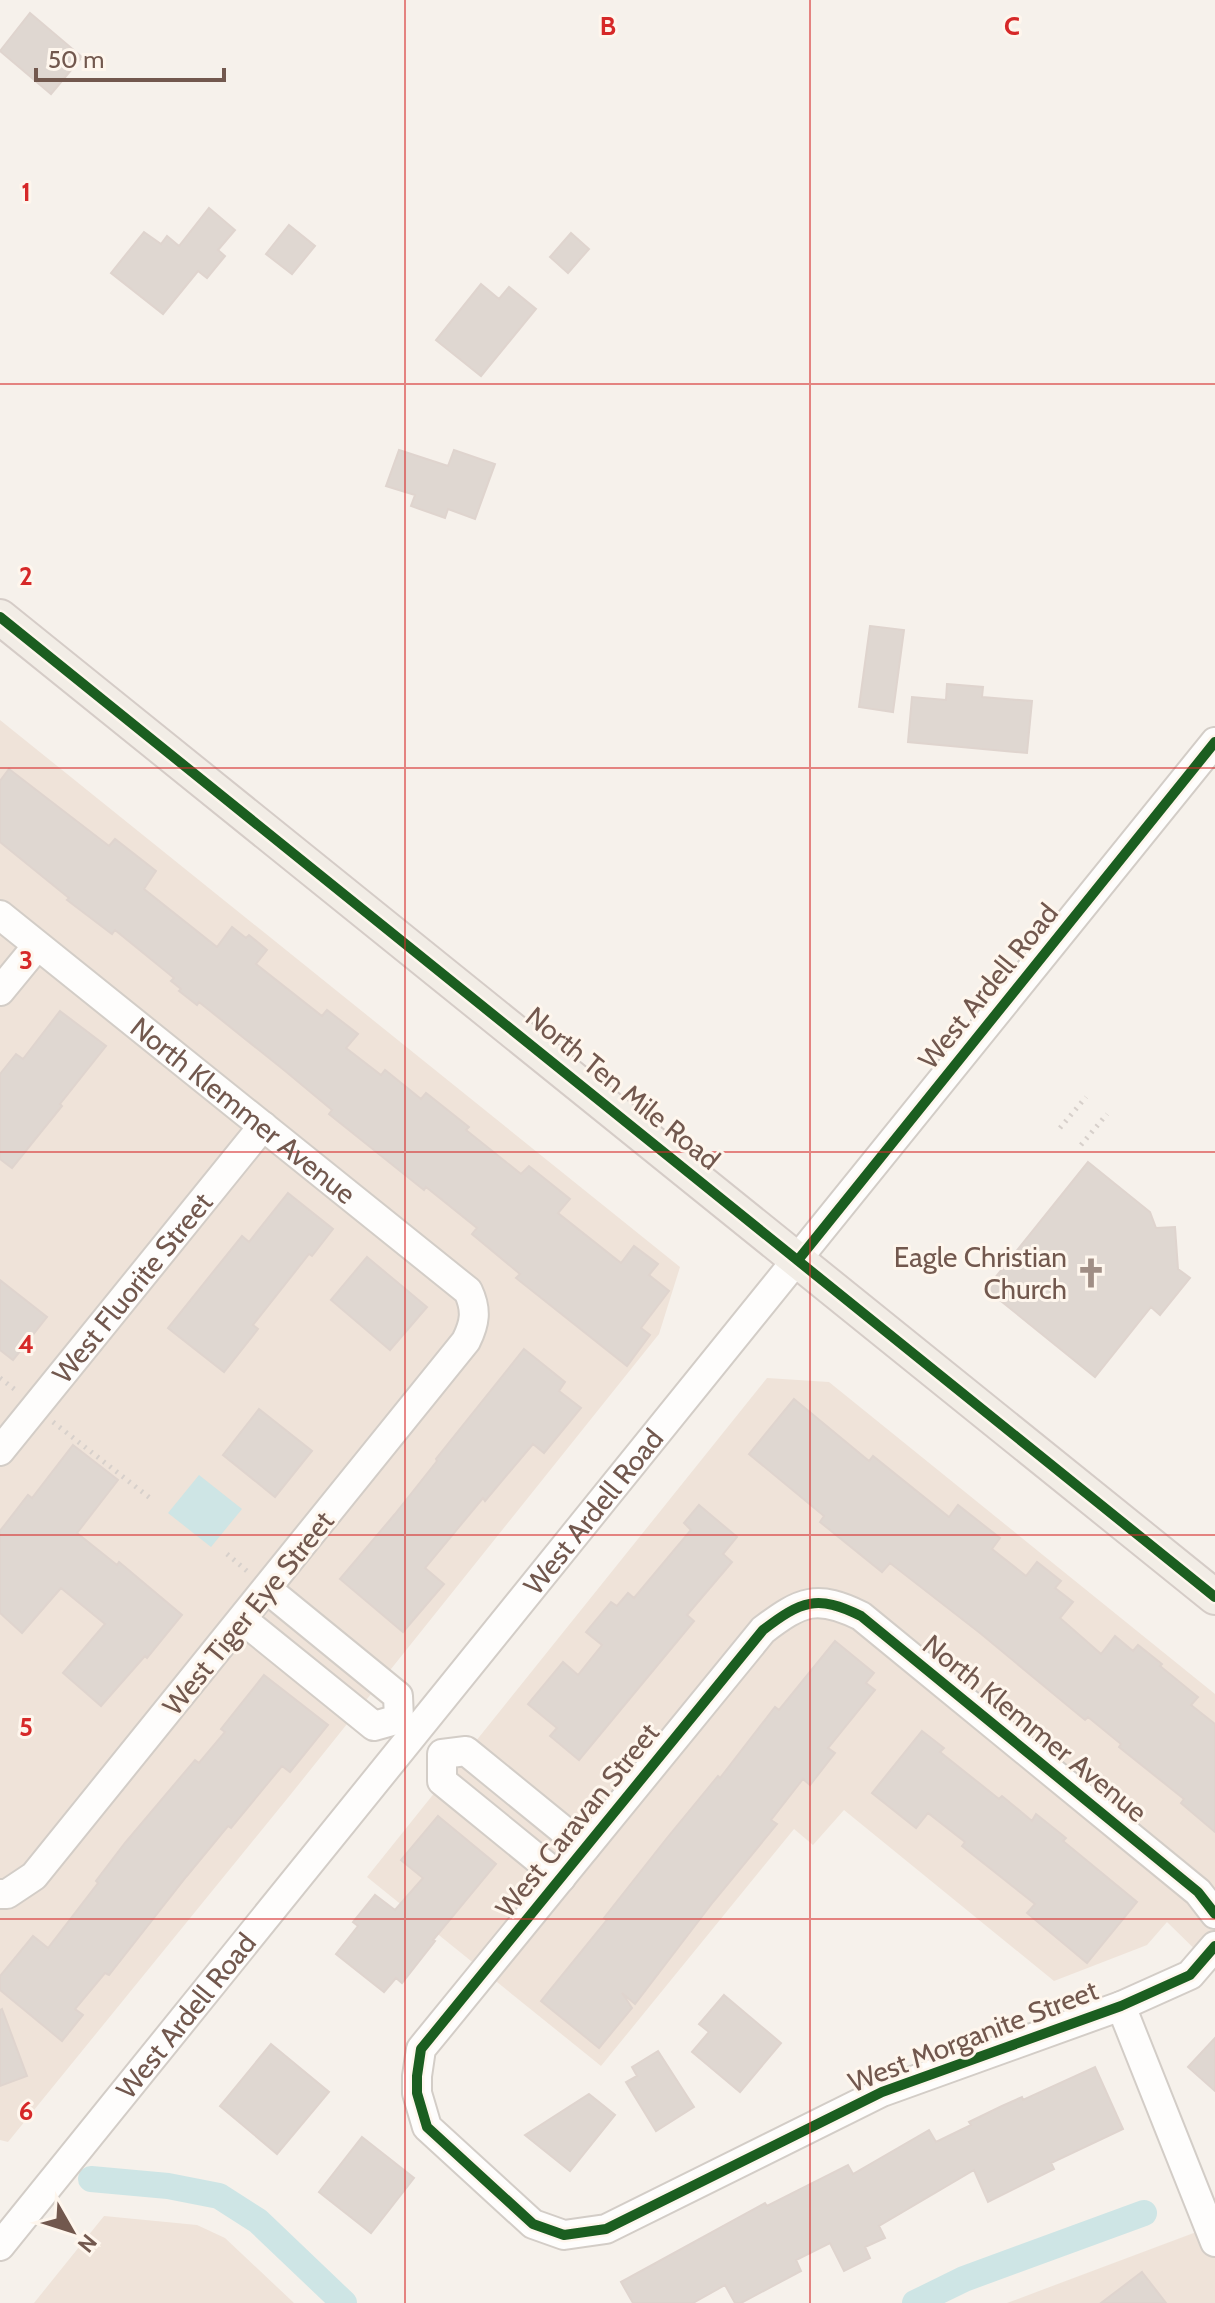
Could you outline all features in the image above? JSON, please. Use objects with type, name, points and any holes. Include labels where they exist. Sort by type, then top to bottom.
[{"type":"main road","name":"North Ten Mile Road","points":[[0,617],[1215,1597]]},
{"type":"street","name":"West Ardell Road","points":[[0,2246],[407,1726],[798,1260],[1215,742]]},
{"type":"street","name":"North Klemmer Avenue","points":[[0,915],[468,1291],[475,1313]]},
{"type":"street","points":[[0,991],[37,946]]},
{"type":"street","name":"West Fluorite Street","points":[[0,1451],[263,1126]]},
{"type":"street","name":"West Tiger Eye Street","points":[[0,1894],[7,1894],[34,1876],[466,1341],[475,1313]]},
{"type":"street","points":[[267,1589],[398,1696],[407,1726],[442,1754],[466,1751],[585,1848]]},
{"type":"street","name":"North Klemmer Avenue","points":[[811,1603],[839,1605],[861,1616],[1198,1892],[1215,1914]]},
{"type":"street","name":"West Caravan Street","points":[[564,2235],[533,2224],[427,2127],[417,2093],[421,2049],[763,1630],[785,1613],[811,1603]]},
{"type":"street","points":[[243,1620],[374,1726],[407,1726]]},
{"type":"street","points":[[442,1754],[442,1781],[561,1878]]},
{"type":"street","name":"West Morganite Street","points":[[564,2235],[606,2229],[882,2092],[1121,2006],[1190,1975],[1215,1946]]},
{"type":"street","points":[[1121,2006],[1215,2242]]},
{"type":"path","points":[[1060,1128],[1086,1097]]},
{"type":"path","points":[[1081,1145],[1107,1114]]},
{"type":"path","points":[[0,1378],[150,1498]]},
{"type":"shaded area","points":[[0,720],[680,1267],[659,1334],[8,2142],[0,2140]]},
{"type":"shaded area","points":[[767,1378],[829,1382],[1215,1694],[1215,1969],[1167,1922],[1147,1945],[1054,1981],[844,1810],[813,1845],[794,1829],[601,2066],[367,1877]]},
{"type":"shaded area","points":[[199,1475],[242,1509],[211,1547],[168,1513]]},
{"type":"shaded area","points":[[104,2216],[197,2225],[225,2238],[294,2303],[34,2303]]},
{"type":"shaded area","points":[[1215,2225],[1215,2303],[1007,2303]]},
{"type":"building","points":[[30,13],[82,57],[51,94],[0,51]]},
{"type":"building","points":[[209,208],[235,230],[218,250],[225,256],[207,278],[198,271],[163,314],[111,273],[144,232],[161,244],[167,236],[179,246]]},
{"type":"building","points":[[289,225],[315,246],[292,274],[266,254]]},
{"type":"building","points":[[571,233],[589,249],[568,273],[550,257]]},
{"type":"building","points":[[481,284],[499,299],[509,287],[536,309],[481,376],[436,340]]},
{"type":"building","points":[[399,450],[448,466],[454,450],[495,464],[475,519],[448,509],[445,518],[411,506],[415,495],[386,486]]},
{"type":"building","points":[[870,626],[904,630],[893,712],[859,707]]},
{"type":"building","points":[[947,684],[983,687],[982,697],[1032,701],[1027,753],[908,742],[912,697],[946,700]]},
{"type":"building","points":[[9,769],[109,846],[115,839],[156,871],[144,889],[217,947],[232,927],[246,938],[249,935],[267,950],[256,964],[322,1016],[327,1010],[358,1034],[346,1048],[381,1075],[385,1070],[421,1099],[426,1093],[521,1174],[529,1166],[570,1199],[558,1213],[621,1263],[634,1246],[658,1264],[649,1275],[669,1291],[641,1328],[650,1335],[627,1366],[516,1278],[520,1274],[472,1234],[477,1228],[329,1114],[332,1110],[284,1070],[199,1002],[197,1005],[179,991],[181,989],[171,981],[174,978],[115,930],[112,934],[67,900],[69,898],[0,842],[0,781]]},
{"type":"building","points":[[60,1011],[106,1046],[12,1168],[0,1159],[0,1074],[16,1054],[23,1059]]},
{"type":"building","name":"Eagle Christian Church","points":[[1088,1162],[1150,1212],[1156,1228],[1175,1227],[1178,1269],[1190,1278],[1160,1315],[1151,1307],[1095,1377],[986,1289]]},
{"type":"building","points":[[288,1193],[333,1229],[312,1256],[309,1254],[253,1325],[258,1329],[224,1372],[168,1328],[242,1236],[249,1242]]},
{"type":"building","points":[[367,1257],[427,1307],[390,1350],[331,1300]]},
{"type":"building","points":[[0,1280],[47,1317],[13,1360],[0,1350]]},
{"type":"building","points":[[524,1349],[565,1382],[559,1391],[581,1408],[544,1453],[533,1444],[425,1568],[444,1584],[403,1632],[340,1579]]},
{"type":"building","points":[[794,1399],[869,1461],[873,1456],[949,1517],[958,1505],[1000,1538],[992,1549],[1026,1576],[1037,1562],[1061,1581],[1055,1588],[1073,1602],[1060,1618],[1101,1654],[1115,1636],[1133,1651],[1138,1645],[1198,1697],[1191,1705],[1215,1724],[1215,1832],[1181,1803],[1184,1799],[1119,1747],[1121,1744],[1088,1717],[1085,1720],[890,1563],[882,1572],[820,1522],[824,1516],[749,1454]]},
{"type":"building","points":[[259,1409],[312,1451],[275,1497],[223,1455]]},
{"type":"building","points":[[73,1445],[118,1480],[77,1533],[117,1565],[119,1562],[182,1615],[147,1658],[145,1656],[101,1706],[63,1673],[105,1624],[61,1588],[22,1633],[0,1613],[0,1531],[28,1495],[32,1498]]},
{"type":"building","points":[[699,1505],[737,1537],[723,1554],[732,1562],[687,1615],[694,1621],[579,1760],[550,1736],[557,1728],[528,1704],[563,1662],[578,1675],[602,1645],[586,1632],[611,1602],[617,1606],[628,1593],[634,1598],[691,1530],[684,1523]]},
{"type":"building","points":[[835,1641],[874,1673],[866,1683],[875,1690],[828,1748],[835,1753],[810,1785],[803,1779],[771,1820],[777,1824],[635,2004],[622,1993],[632,2008],[599,2048],[541,2001],[607,1920],[604,1918],[667,1838],[718,1776],[720,1778],[775,1707],[779,1710]]},
{"type":"building","points":[[264,1675],[328,1725],[290,1772],[282,1766],[231,1828],[228,1826],[109,1975],[105,1973],[75,2009],[83,2015],[62,2041],[0,1990],[0,1976],[33,1936],[48,1948],[125,1843],[195,1760],[199,1763],[225,1732],[221,1729]]},
{"type":"building","points":[[922,1731],[944,1748],[940,1752],[999,1799],[1002,1796],[1032,1821],[1036,1814],[1066,1838],[1063,1841],[1137,1902],[1087,1963],[1027,1913],[1035,1904],[962,1846],[965,1842],[928,1813],[916,1828],[872,1793]]},
{"type":"building","points":[[438,1816],[496,1864],[402,1983],[396,1978],[384,1992],[336,1954],[358,1926],[353,1922],[375,1895],[395,1910],[423,1878],[401,1860]]},
{"type":"building","points":[[724,1995],[781,2043],[740,2092],[692,2052],[709,2032],[699,2024]]},
{"type":"building","points":[[0,2010],[27,2076],[0,2086]]},
{"type":"building","points":[[1215,2038],[1215,2091],[1188,2067]]},
{"type":"building","points":[[271,2044],[329,2092],[277,2154],[220,2106]]},
{"type":"building","points":[[658,2051],[694,2107],[656,2131],[626,2082],[637,2076],[632,2067]]},
{"type":"building","points":[[1095,2067],[1123,2129],[1051,2163],[1054,2169],[988,2202],[974,2170],[879,2226],[885,2238],[865,2247],[870,2258],[844,2271],[830,2243],[796,2260],[801,2271],[741,2303],[735,2303],[725,2285],[693,2303],[633,2303],[621,2282],[765,2203],[767,2206],[848,2165],[853,2174],[929,2130],[936,2142],[1002,2106],[1022,2097],[1023,2100]]},
{"type":"building","points":[[589,2094],[615,2115],[570,2171],[525,2135]]},
{"type":"building","points":[[362,2137],[414,2178],[371,2233],[319,2192]]},
{"type":"building","points":[[1142,2272],[1166,2303],[1101,2303]]},
{"type":"waterway","points":[[91,2179],[168,2186],[219,2196],[258,2221],[344,2303]]},
{"type":"waterway","points":[[915,2303],[964,2279],[1144,2213]]},
{"type":"cycle path","points":[[0,617],[1215,1597]]},
{"type":"cycle path","points":[[798,1260],[1215,742]]},
{"type":"cycle path","points":[[1215,1914],[1198,1892],[861,1616],[832,1605],[810,1604],[788,1612],[763,1630],[421,2049],[417,2093],[427,2127],[533,2224],[564,2235],[606,2229],[882,2092],[1121,2006],[1190,1975],[1215,1946]]},
{"type":"place","name":"Eagle Christian Church","points":[[1091,1273]]}]
